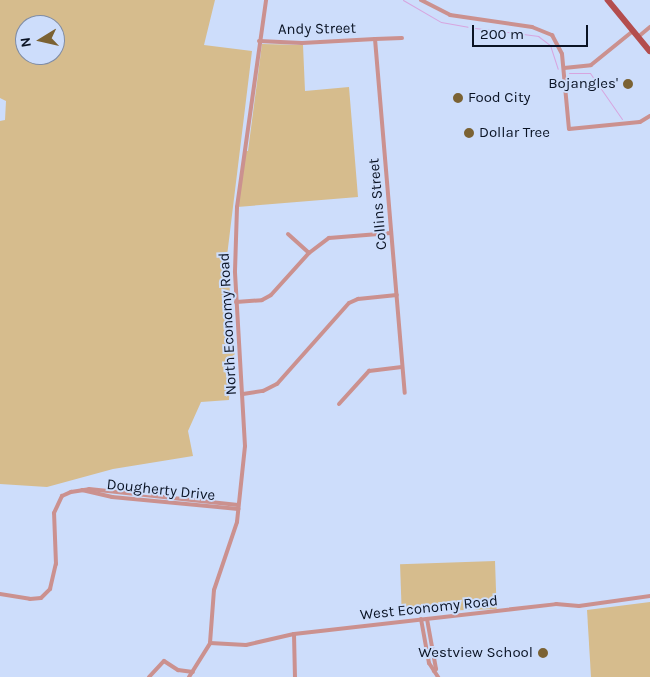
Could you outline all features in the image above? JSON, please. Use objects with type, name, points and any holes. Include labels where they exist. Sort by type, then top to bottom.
[{"type":"main road","points":[[608,0],[650,51]]},
{"type":"street","name":"North Economy Road","points":[[210,644],[214,590],[236,532],[245,446],[236,302],[237,207],[266,0]]},
{"type":"street","points":[[422,0],[450,15],[546,31],[558,42],[564,68],[570,129],[640,122],[650,116]]},
{"type":"street","points":[[638,37],[650,27]]},
{"type":"street","points":[[564,68],[591,65],[633,31]]},
{"type":"street","points":[[376,39],[402,38]]},
{"type":"street","name":"Andy Street","points":[[259,41],[302,43],[376,39]]},
{"type":"street","name":"Collins Street","points":[[376,39],[405,394]]},
{"type":"street","points":[[236,302],[262,300],[271,295],[309,253],[329,238],[391,233]]},
{"type":"street","points":[[288,234],[309,253]]},
{"type":"street","points":[[243,394],[264,391],[277,384],[349,303],[358,299],[397,295]]},
{"type":"street","points":[[339,404],[369,371],[402,367]]},
{"type":"street","name":"Dougherty Drive","points":[[0,594],[30,599],[41,598],[50,589],[56,564],[54,513],[62,496],[82,490],[238,507]]},
{"type":"street","name":"West Economy Road","points":[[210,644],[246,645],[294,634],[556,604],[579,606],[650,596]]},
{"type":"street","points":[[421,619],[429,663],[438,677]]},
{"type":"street","points":[[427,619],[436,669],[434,671]]},
{"type":"street","points":[[294,634],[294,677]]},
{"type":"street","points":[[189,677],[210,644]]},
{"type":"street","points":[[149,677],[164,661],[178,670],[192,672]]},
{"type":"shaded area","points":[[0,0],[215,0],[204,45],[252,51],[227,256],[235,354],[231,357],[229,400],[201,402],[188,431],[193,456],[113,469],[47,487],[0,484],[0,121],[5,120],[6,101],[0,98]]},
{"type":"shaded area","points":[[262,44],[303,45],[305,91],[349,87],[358,197],[237,207],[244,151],[248,151]]},
{"type":"shaded area","points":[[495,561],[497,609],[402,612],[400,564]]},
{"type":"shaded area","points":[[650,602],[650,677],[591,677],[587,610]]},
{"type":"waterway","points":[[403,0],[441,22],[468,27]]},
{"type":"waterway","points":[[475,28],[538,36],[550,45],[558,69]]},
{"type":"waterway","points":[[569,73],[590,73],[622,119]]},
{"type":"place","name":"Bojangles'","points":[[628,84]]},
{"type":"place","name":"Food City","points":[[458,98]]},
{"type":"place","name":"Dollar Tree","points":[[469,133]]},
{"type":"place","name":"Westview School","points":[[543,653]]}]
